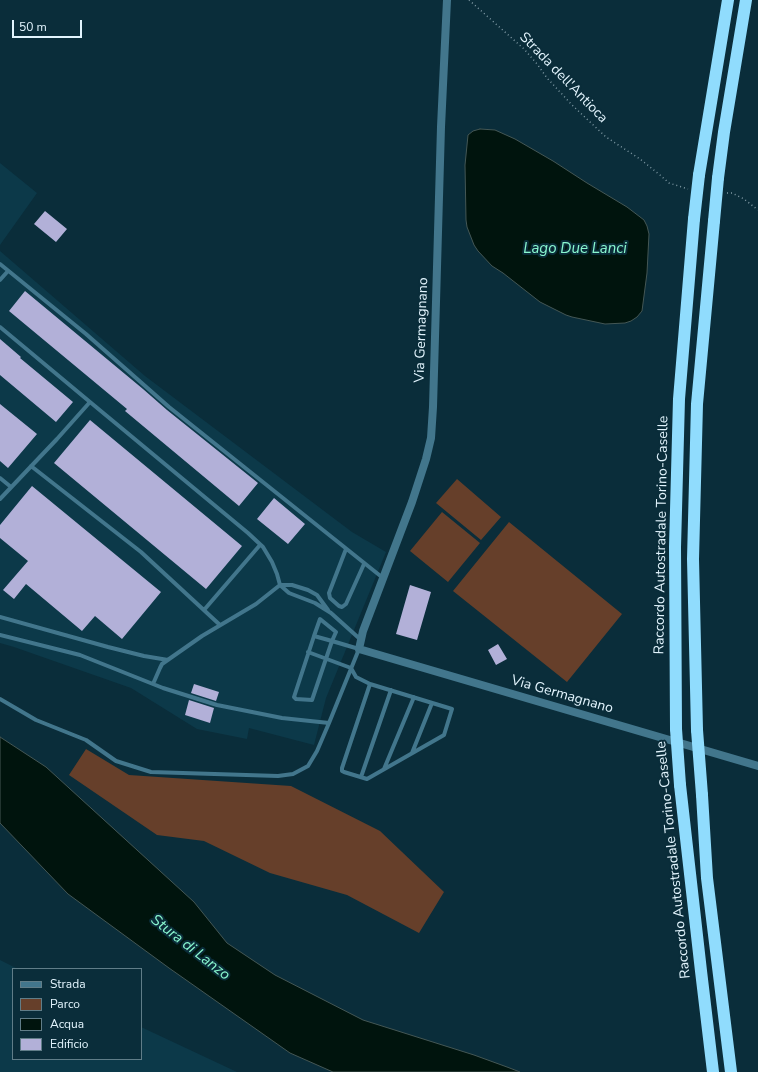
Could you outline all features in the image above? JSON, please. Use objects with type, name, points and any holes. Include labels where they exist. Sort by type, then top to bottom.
[{"type":"highway","name":"Raccordo Autostradale Torino-Caselle","points":[[713,1072],[680,785],[676,729],[676,547],[679,399],[694,219],[699,175],[728,0]]},
{"type":"highway","points":[[731,1072],[707,878],[697,730],[693,559],[697,404],[714,220],[724,132],[746,0]]},
{"type":"street","name":"Via Germagnano","points":[[447,0],[441,127],[433,399],[430,438],[426,459],[363,631],[359,649],[758,766]]},
{"type":"lane","points":[[0,264],[86,334],[170,407],[383,579]]},
{"type":"lane","points":[[0,280],[8,271]]},
{"type":"lane","points":[[0,327],[248,533],[260,545],[272,562],[280,586],[289,593],[315,603],[331,613]]},
{"type":"lane","points":[[0,499],[90,402]]},
{"type":"lane","points":[[31,466],[141,552],[220,625]]},
{"type":"lane","points":[[0,478],[11,487]]},
{"type":"lane","points":[[204,610],[260,545]]},
{"type":"lane","points":[[346,549],[329,593],[330,598],[339,606],[346,604],[364,564]]},
{"type":"lane","points":[[153,684],[162,664],[202,636],[256,604],[280,586],[292,585],[308,590],[317,595],[331,613],[362,641]]},
{"type":"lane","points":[[0,617],[108,647],[168,660]]},
{"type":"lane","points":[[320,619],[336,632],[332,641],[312,700],[296,699],[294,697],[320,619]]},
{"type":"lane","points":[[0,634],[80,655],[153,684],[217,705],[282,718],[329,723]]},
{"type":"lane","points":[[314,636],[359,649]]},
{"type":"lane","name":"Via Germagnano","points":[[0,699],[36,720],[86,740],[116,762],[151,772],[278,776],[293,774],[308,766],[317,751],[359,649]]},
{"type":"lane","points":[[308,652],[351,668],[356,677],[370,684],[452,709],[444,735],[367,779],[344,772],[342,771],[342,768],[370,684]]},
{"type":"lane","points":[[361,777],[391,690]]},
{"type":"lane","points":[[384,769],[414,697]]},
{"type":"lane","points":[[412,753],[432,703]]},
{"type":"path","name":"Strada dell'Antioca","points":[[469,0],[524,49],[552,84],[606,137],[640,159],[669,183],[686,189]]},
{"type":"path","points":[[732,193],[744,199],[758,210]]},
{"type":"shaded area","points":[[0,163],[37,193],[0,245]]},
{"type":"shaded area","points":[[0,251],[145,376],[352,532],[386,552],[326,698],[314,745],[249,728],[247,739],[197,729],[131,688],[0,643]]},
{"type":"shaded area","points":[[0,960],[16,968],[12,968],[12,1060],[142,1060],[142,1027],[237,1072],[0,1072]]},
{"type":"green space","points":[[457,479],[501,517],[481,540],[436,503]]},
{"type":"green space","points":[[442,512],[480,543],[448,582],[410,551]]},
{"type":"green space","points":[[509,522],[622,614],[567,682],[453,591]]},
{"type":"green space","points":[[86,749],[129,775],[291,786],[380,831],[444,892],[419,933],[347,895],[270,873],[204,841],[157,835],[69,775]]},
{"type":"water","name":"Lago Due Lanci","points":[[480,129],[495,130],[515,139],[627,207],[644,220],[649,234],[647,273],[642,311],[637,317],[625,323],[605,324],[566,315],[540,302],[492,266],[478,251],[467,227],[465,165],[468,135],[473,131]]},
{"type":"water","name":"Stura di Lanzo","points":[[0,737],[46,767],[194,902],[227,943],[275,975],[363,1020],[474,1055],[520,1072],[333,1072],[290,1053],[169,968],[68,894],[0,823]]},
{"type":"building","points":[[45,211],[67,229],[56,242],[34,224]]},
{"type":"building","points":[[25,291],[167,410],[258,483],[239,506],[125,411],[127,409],[9,311]]},
{"type":"building","points":[[0,339],[21,357],[20,358],[73,402],[56,422],[0,375]]},
{"type":"building","points":[[0,404],[37,434],[8,468],[0,461]]},
{"type":"building","points":[[90,420],[242,546],[206,589],[54,463]]},
{"type":"building","points":[[32,486],[161,592],[122,639],[95,616],[82,631],[26,584],[14,599],[3,590],[28,561],[0,538],[0,525]]},
{"type":"building","points":[[274,498],[305,524],[288,544],[257,519]]},
{"type":"building","points":[[410,585],[431,592],[417,640],[396,634]]},
{"type":"building","points":[[498,644],[507,659],[496,665],[488,650]]},
{"type":"building","points":[[194,684],[219,692],[216,701],[191,693]]},
{"type":"building","points":[[189,700],[214,708],[210,723],[185,715]]}]
